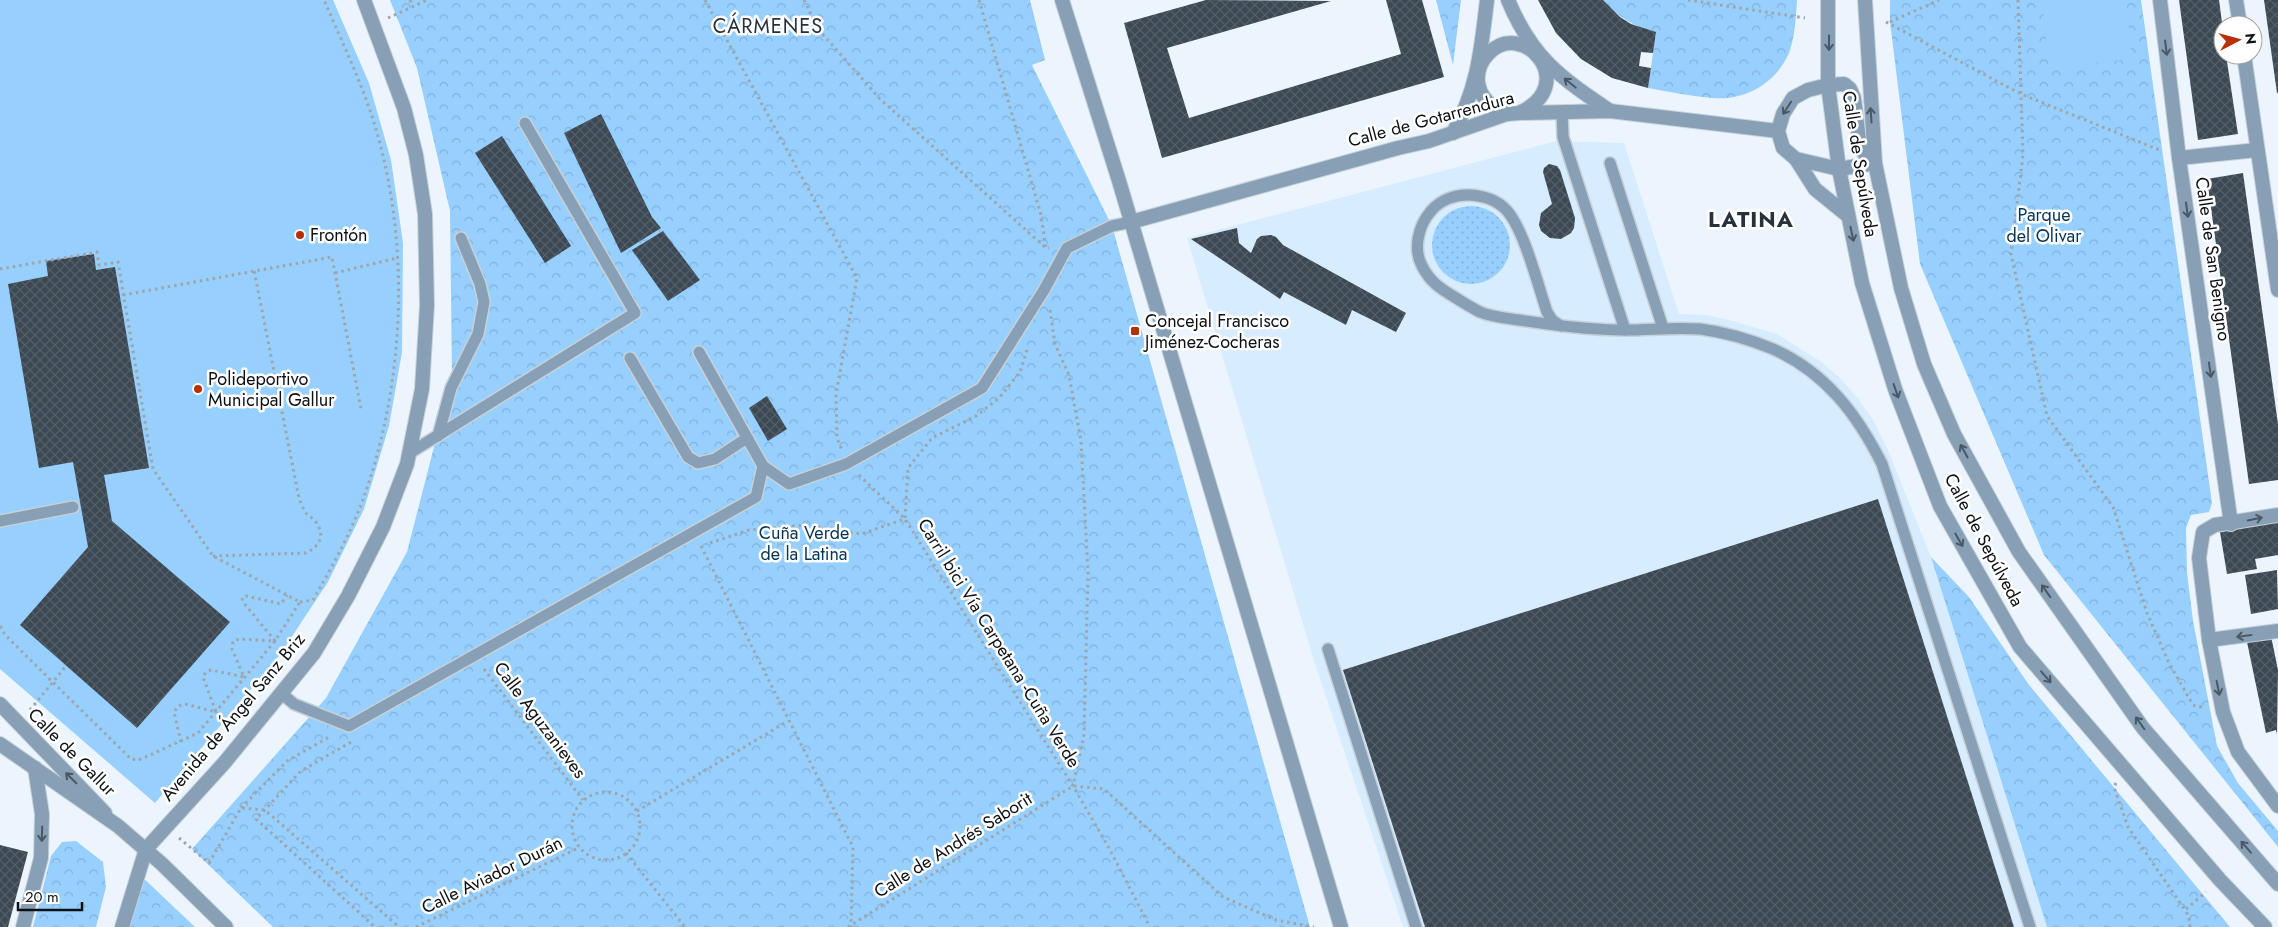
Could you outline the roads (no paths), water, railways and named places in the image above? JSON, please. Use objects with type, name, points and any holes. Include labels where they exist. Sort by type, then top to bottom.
[{"type":"street","name":"Avenida de Ángel Sanz Briz","points":[[146,849],[225,762],[314,653],[348,596],[383,527],[407,464],[422,389],[427,305],[425,214],[416,155],[404,108],[364,0]]},
{"type":"street","points":[[1062,0],[1340,927]]},
{"type":"street","points":[[1487,0],[1478,81],[1480,92],[1487,102],[1496,109],[1514,113],[1533,107],[1542,96],[1547,83],[1546,69],[1519,28],[1508,0]]},
{"type":"street","name":"Calle de Sepúlveda","points":[[1828,0],[1828,86],[1839,169],[1862,283],[1895,389],[1940,506],[2020,647],[2220,880],[2265,927]]},
{"type":"street","name":"Calle de Sepúlveda","points":[[1865,0],[1875,163],[1902,288],[1924,364],[1954,434],[2019,552],[2143,728],[2278,884]]},
{"type":"street","name":"Calle de San Benigno","points":[[2160,0],[2179,158],[2231,524]]},
{"type":"street","points":[[2236,0],[2238,15]]},
{"type":"street","points":[[1453,132],[1462,116],[1483,59],[1500,46],[1522,45],[1531,49],[1571,85],[1610,111]]},
{"type":"street","points":[[2245,65],[2257,150],[2275,249],[2278,290]]},
{"type":"street","points":[[1848,215],[1815,188],[1796,159],[1783,148],[1778,131],[1783,114],[1793,98],[1808,90],[1844,84],[1850,89],[1854,98],[1860,149],[1875,163]]},
{"type":"street","name":"Calle de Gotarrendura","points":[[1130,222],[1429,141],[1514,113],[1610,111],[1778,131]]},
{"type":"street","points":[[2179,158],[2257,150]]},
{"type":"street","points":[[1796,159],[1839,169],[1875,163]]},
{"type":"street","points":[[2278,515],[2231,524],[2214,525],[2203,532],[2199,558],[2209,640],[2223,712],[2238,752],[2278,806]]},
{"type":"street","points":[[2209,640],[2278,631]]},
{"type":"street","name":"Calle de Gallur","points":[[0,704],[118,826]]},
{"type":"street","points":[[0,744],[118,826],[146,849],[226,927]]},
{"type":"street","points":[[23,927],[41,858],[42,814],[35,768]]},
{"type":"street","points":[[122,927],[146,849]]},
{"type":"lane","points":[[1562,112],[1563,137],[1625,330]]},
{"type":"lane","points":[[408,454],[635,313],[525,123]]},
{"type":"lane","points":[[1610,163],[1663,328]]},
{"type":"lane","points":[[1561,326],[1552,320],[1548,312],[1510,215],[1497,202],[1480,196],[1463,195],[1446,200],[1431,211],[1422,226],[1417,243],[1420,261],[1427,276],[1438,287],[1480,312],[1561,326],[1625,330],[1663,328],[1702,329],[1747,340],[1774,349],[1812,371],[1831,388],[1860,422],[1882,464],[2030,927]]},
{"type":"lane","points":[[699,352],[763,466],[789,484],[846,464],[982,388],[1044,290],[1067,248],[1112,226],[1130,222]]},
{"type":"lane","points":[[438,436],[451,388],[478,334],[484,302],[480,284],[461,238]]},
{"type":"lane","points":[[630,358],[688,456],[698,463],[715,459],[747,438]]},
{"type":"lane","points":[[281,693],[294,704],[348,726],[756,497],[763,466]]},
{"type":"lane","points":[[0,521],[73,507]]},
{"type":"lane","points":[[1328,649],[1416,927]]},
{"type":"place","name":"Frontón","points":[[300,235]]},
{"type":"place","name":"Concejal Francisco Jiménez-Cocheras","points":[[1135,331]]},
{"type":"place","name":"Polideportivo Municipal Gallur","points":[[198,389]]},
{"type":"district","name":"CÁRMENES","points":[[768,26]]},
{"type":"district","name":"LATINA","points":[[1751,219]]},
{"type":"park label","name":"Parque del Olivar","points":[[2044,225]]},
{"type":"park label","name":"Cuña Verde de la Latina","points":[[804,543]]}]
